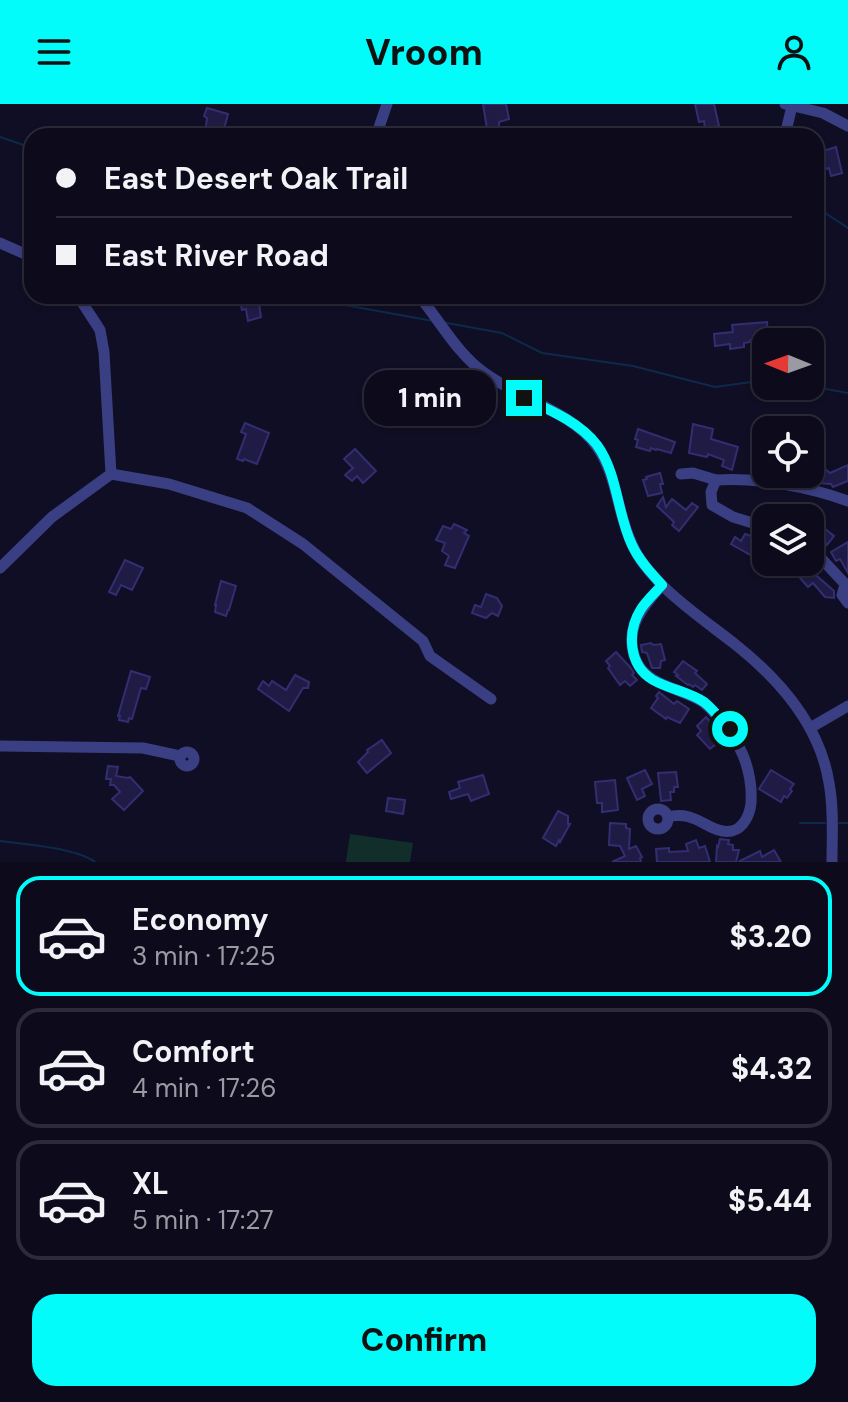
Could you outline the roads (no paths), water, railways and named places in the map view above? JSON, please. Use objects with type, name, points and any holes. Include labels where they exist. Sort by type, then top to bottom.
[{"type":"street","points":[[379,128],[387,104]]},
{"type":"street","points":[[785,128],[789,105],[823,113],[848,126]]},
{"type":"street","points":[[0,243],[24,254]]},
{"type":"street","points":[[83,304],[100,330],[104,352],[111,474]]},
{"type":"street","points":[[425,304],[468,359],[484,373],[570,421],[597,445],[608,466],[632,545],[644,564],[662,585],[764,669],[790,698],[810,728],[825,762],[832,800],[832,862]]},
{"type":"street","points":[[681,474],[693,473],[716,480],[735,479],[819,491],[848,501]]},
{"type":"street","points":[[0,568],[52,517],[111,474],[169,484],[247,508],[303,544],[423,641],[430,656],[491,699]]},
{"type":"street","points":[[716,480],[711,492],[712,505],[733,517],[752,523]]},
{"type":"street","points":[[824,561],[847,584],[842,595],[848,603]]},
{"type":"street","points":[[662,585],[636,618],[632,630],[634,656],[650,678],[704,703],[730,729],[745,758],[751,784],[750,811],[744,823],[734,831],[720,831],[686,815],[668,817]]},
{"type":"street","points":[[810,728],[847,710]]},
{"type":"street","points":[[0,746],[143,748],[180,756]]},
{"type":"waterway","points":[[0,137],[24,145]]},
{"type":"waterway","points":[[824,212],[848,228]]},
{"type":"waterway","points":[[339,304],[433,321]]},
{"type":"waterway","points":[[447,323],[502,333],[542,353],[633,366],[715,387],[752,382]]},
{"type":"waterway","points":[[824,389],[848,393]]},
{"type":"waterway","points":[[800,823],[825,823]]},
{"type":"waterway","points":[[839,823],[848,823]]},
{"type":"waterway","points":[[0,841],[63,850],[95,862]]}]
